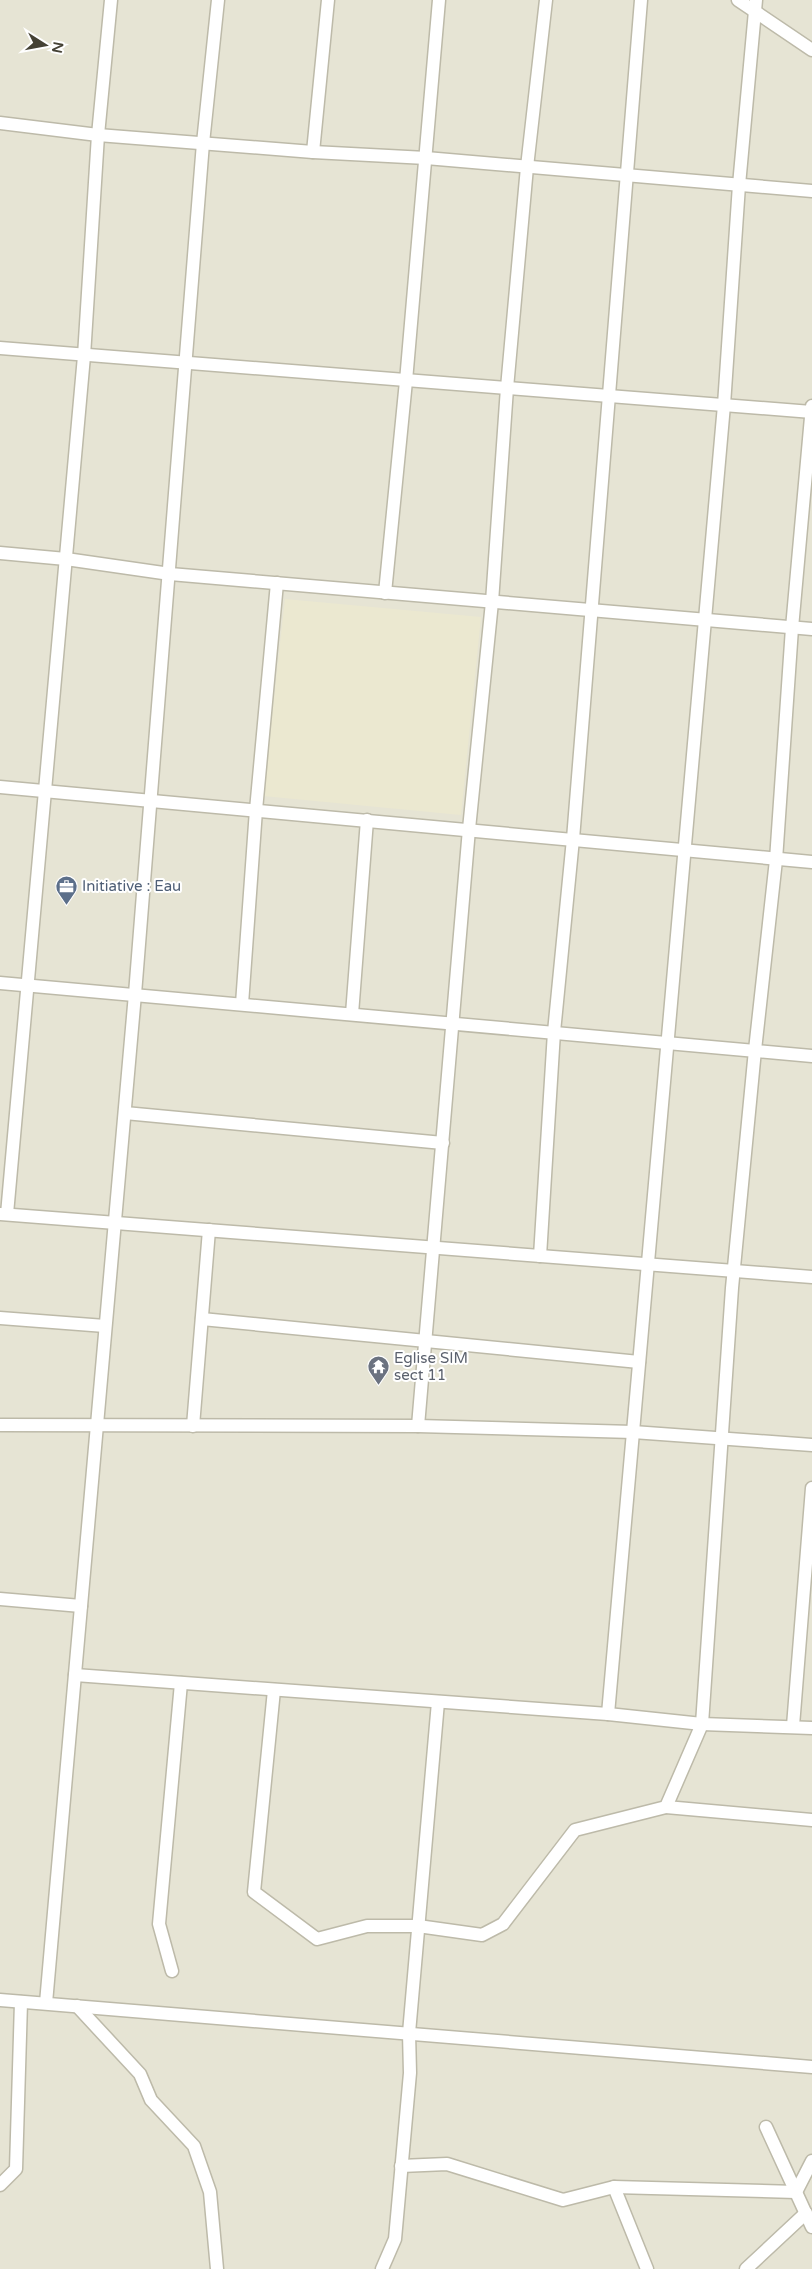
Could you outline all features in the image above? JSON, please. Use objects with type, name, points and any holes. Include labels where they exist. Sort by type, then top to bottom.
[{"type":"street","points":[[111,0],[98,135],[84,356],[29,984],[4,1214],[812,1277]]},
{"type":"street","points":[[46,2004],[135,994],[203,143],[218,0]]},
{"type":"street","points":[[313,152],[328,0]]},
{"type":"street","points":[[385,592],[406,380],[439,0]]},
{"type":"street","points":[[418,1426],[454,1023],[469,830],[492,602],[507,388],[527,167],[546,0]]},
{"type":"street","points":[[540,1256],[554,1032],[573,839],[641,0]]},
{"type":"street","points":[[738,0],[756,6],[812,50]]},
{"type":"street","points":[[608,1714],[724,405],[740,186],[756,6]]},
{"type":"street","points":[[0,123],[98,135],[313,152],[426,158],[628,177],[812,191]]},
{"type":"street","points":[[0,348],[812,412]]},
{"type":"street","points":[[666,1807],[702,1724],[734,1271],[755,1050],[776,860],[792,628],[812,406]]},
{"type":"street","points":[[0,553],[170,574],[812,629]]},
{"type":"street","points":[[242,1004],[256,810],[277,583]]},
{"type":"street","points":[[0,787],[812,862]]},
{"type":"street","points":[[352,1014],[368,820]]},
{"type":"street","points":[[0,983],[29,984],[812,1056]]},
{"type":"street","points":[[124,1113],[443,1143]]},
{"type":"street","points":[[193,1426],[209,1230]]},
{"type":"street","points":[[0,1318],[106,1326]]},
{"type":"street","points":[[202,1319],[639,1362]]},
{"type":"street","points":[[0,1425],[418,1426],[633,1432],[812,1445]]},
{"type":"street","points":[[793,1726],[812,1488]]},
{"type":"street","points":[[0,1599],[80,1606]]},
{"type":"street","points":[[74,1675],[608,1714],[702,1724],[812,1728]]},
{"type":"street","points":[[172,1971],[159,1924],[181,1683]]},
{"type":"street","points":[[274,1690],[254,1892],[317,1939],[367,1926],[418,1926],[482,1935],[503,1924],[575,1830],[666,1807],[812,1820]]},
{"type":"street","points":[[382,2269],[395,2239],[410,2073],[409,2033],[438,1702]]},
{"type":"street","points":[[0,2000],[812,2067]]},
{"type":"street","points":[[0,2185],[16,2169],[21,2002]]},
{"type":"street","points":[[77,2006],[140,2074],[150,2100],[194,2146],[210,2192],[217,2269]]},
{"type":"street","points":[[766,2127],[812,2227]]},
{"type":"street","points":[[796,2192],[812,2161]]},
{"type":"street","points":[[401,2166],[448,2164],[563,2200],[614,2187],[796,2192]]},
{"type":"street","points":[[614,2187],[647,2269]]},
{"type":"street","points":[[746,2269],[806,2213]]},
{"type":"shaded area","points":[[0,0],[812,0],[812,2269],[0,2269]]},
{"type":"shaded area","points":[[285,599],[481,617],[461,815],[263,796]]},
{"type":"place","name":"Initiative : Eau","points":[[66,905]]},
{"type":"place","name":"Eglise SIM sect 11","points":[[378,1386]]}]
